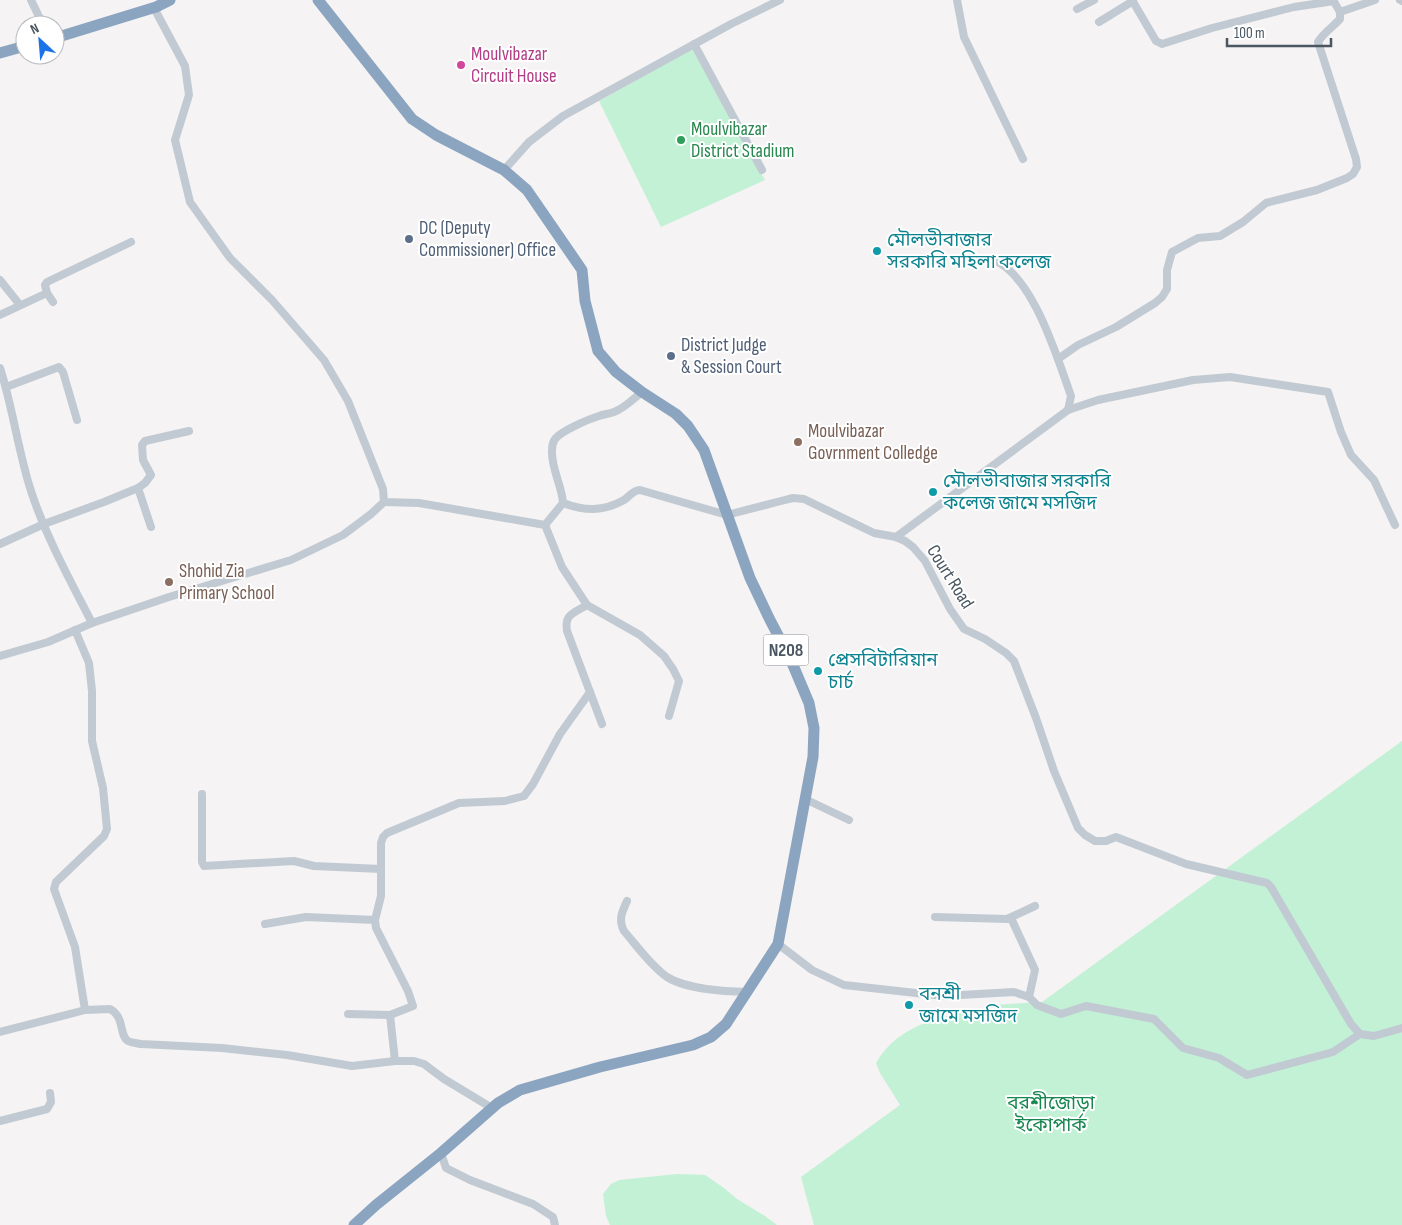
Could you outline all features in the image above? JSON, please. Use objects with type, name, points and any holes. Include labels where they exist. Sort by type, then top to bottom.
[{"type":"highway","points":[[65,35],[154,8],[170,0]]},
{"type":"highway","name":"N208","points":[[318,0],[412,119],[436,135],[504,170],[527,190],[582,270],[585,301],[598,351],[616,372],[676,414],[688,426],[704,450],[750,578],[790,658],[809,703],[814,728],[813,757],[778,944],[726,1024],[711,1037],[693,1045],[600,1067],[520,1090],[492,1108],[354,1225]]},
{"type":"highway","points":[[0,53],[15,49]]},
{"type":"street","points":[[31,0],[38,15]]},
{"type":"street","points":[[504,170],[529,142],[563,116],[694,44],[780,0]]},
{"type":"street","points":[[957,0],[964,37],[1022,159]]},
{"type":"street","points":[[1077,9],[1094,0]]},
{"type":"street","points":[[1340,12],[1375,0]]},
{"type":"street","points":[[1058,359],[1078,345],[1116,327],[1155,303],[1166,290],[1167,270],[1172,252],[1198,238],[1220,236],[1243,222],[1266,203],[1317,190],[1353,174],[1358,167],[1318,42],[1340,19],[1340,12],[1333,1],[1285,10],[1212,28],[1162,44],[1156,41],[1132,1],[1099,22]]},
{"type":"street","points":[[154,8],[184,66],[189,95],[175,140],[190,202],[230,258],[272,300],[324,360],[348,401],[383,489],[384,502]]},
{"type":"street","points":[[694,44],[762,170]]},
{"type":"street","points":[[53,302],[45,285],[50,280],[131,242]]},
{"type":"street","points":[[991,259],[1000,262],[1017,276],[1037,308],[1071,396],[1068,410]]},
{"type":"street","points":[[0,280],[20,305]]},
{"type":"street","points":[[0,315],[48,293]]},
{"type":"street","points":[[4,385],[59,367],[63,372],[77,420]]},
{"type":"street","points":[[0,368],[31,489],[44,524],[92,623]]},
{"type":"street","points":[[896,537],[1068,410],[1098,400],[1194,380],[1230,377],[1328,392],[1340,432],[1351,455],[1374,480],[1395,525]]},
{"type":"street","points":[[545,525],[563,503],[554,466],[552,450],[554,440],[562,433],[580,424],[598,416],[611,414],[642,392]]},
{"type":"street","points":[[0,544],[44,524],[145,484],[151,476],[143,460],[142,445],[145,441],[189,431]]},
{"type":"street","points":[[138,488],[151,527]]},
{"type":"street","points":[[563,503],[578,509],[597,509],[620,502],[636,490],[640,490],[728,515]]},
{"type":"street","name":"Court Road","points":[[728,515],[787,500],[804,499],[874,533],[896,537],[905,541],[925,561],[950,609],[964,629],[992,644],[1014,661],[1022,678],[1054,771],[1078,828],[1095,841],[1106,841],[1116,837],[1186,864],[1267,883],[1351,1024],[1360,1034]]},
{"type":"street","points":[[0,656],[48,642],[92,623],[291,560],[343,535],[384,502],[419,503],[545,525]]},
{"type":"street","points":[[545,525],[562,567],[587,605],[640,635],[664,656],[673,669],[679,681],[669,716]]},
{"type":"street","points":[[587,605],[568,617],[565,623],[602,724]]},
{"type":"street","points":[[75,630],[89,663],[92,691],[92,740],[103,788],[107,829],[104,836],[56,882],[54,889],[75,947],[85,1010]]},
{"type":"street","points":[[348,1014],[390,1016],[413,1006],[408,990],[376,928],[375,920],[381,896],[382,837],[387,833],[459,803],[506,801],[524,796],[560,734],[590,692]]},
{"type":"street","points":[[202,794],[202,862],[204,866],[294,861],[314,866],[381,869]]},
{"type":"street","points":[[805,799],[849,820]]},
{"type":"street","points":[[627,901],[621,914],[621,925],[624,931],[666,976],[678,983],[724,992],[748,992]]},
{"type":"street","points":[[935,917],[1011,918],[1036,906]]},
{"type":"street","points":[[266,924],[306,917],[375,920]]},
{"type":"street","points":[[1011,918],[1035,970],[1029,997]]},
{"type":"street","points":[[778,944],[812,970],[844,985],[943,996],[1014,992],[1029,997],[1037,1005],[1061,1014],[1086,1006],[1154,1019],[1183,1048],[1218,1058],[1247,1074],[1333,1052],[1360,1034],[1374,1036],[1402,1028]]},
{"type":"street","points":[[0,1032],[85,1010],[110,1009],[119,1016],[125,1038],[129,1042],[222,1048],[287,1055],[352,1066],[395,1061],[414,1061],[424,1064],[444,1079],[492,1108]]},
{"type":"street","points":[[390,1016],[395,1061]]},
{"type":"street","points":[[0,1121],[47,1109],[51,1102],[50,1093]]},
{"type":"street","points":[[441,1153],[446,1168],[470,1180],[534,1204],[553,1217],[555,1225]]},
{"type":"green space","name":"Moulvibazar District Stadium","points":[[692,49],[765,180],[661,227],[599,101]]},
{"type":"green space","name":"বরশীজোড়া ইকোপার্ক","points":[[1402,741],[1402,1225],[814,1225],[801,1177],[900,1105],[876,1063],[886,1049],[897,1039],[910,1030],[954,1014],[986,1008],[992,1005],[1042,1002]]},
{"type":"green space","points":[[677,1174],[705,1175],[777,1225],[610,1225],[606,1216],[603,1194],[611,1184],[619,1180]]},
{"type":"place","name":"Moulvibazar Circuit House","points":[[461,65]]},
{"type":"place","name":"Moulvibazar District Stadium","points":[[681,140]]},
{"type":"place","name":"DC (Deputy Commissioner) Office","points":[[409,239]]},
{"type":"place","name":"মৌলভীবাজার সরকারি মহিলা কলেজ","points":[[877,251]]},
{"type":"place","name":"District Judge & Session Court","points":[[671,356]]},
{"type":"place","name":"Moulvibazar Govrnment Colledge","points":[[798,442]]},
{"type":"place","name":"মৌলভীবাজার সরকারি কলেজ জামে মসজিদ","points":[[933,492]]},
{"type":"place","name":"Shohid Zia Primary School","points":[[169,582]]},
{"type":"place","name":"প্রেসবিটারিয়ান চার্চ","points":[[818,671]]},
{"type":"place","name":"বনশ্রী জামে মসজিদ","points":[[909,1005]]}]
